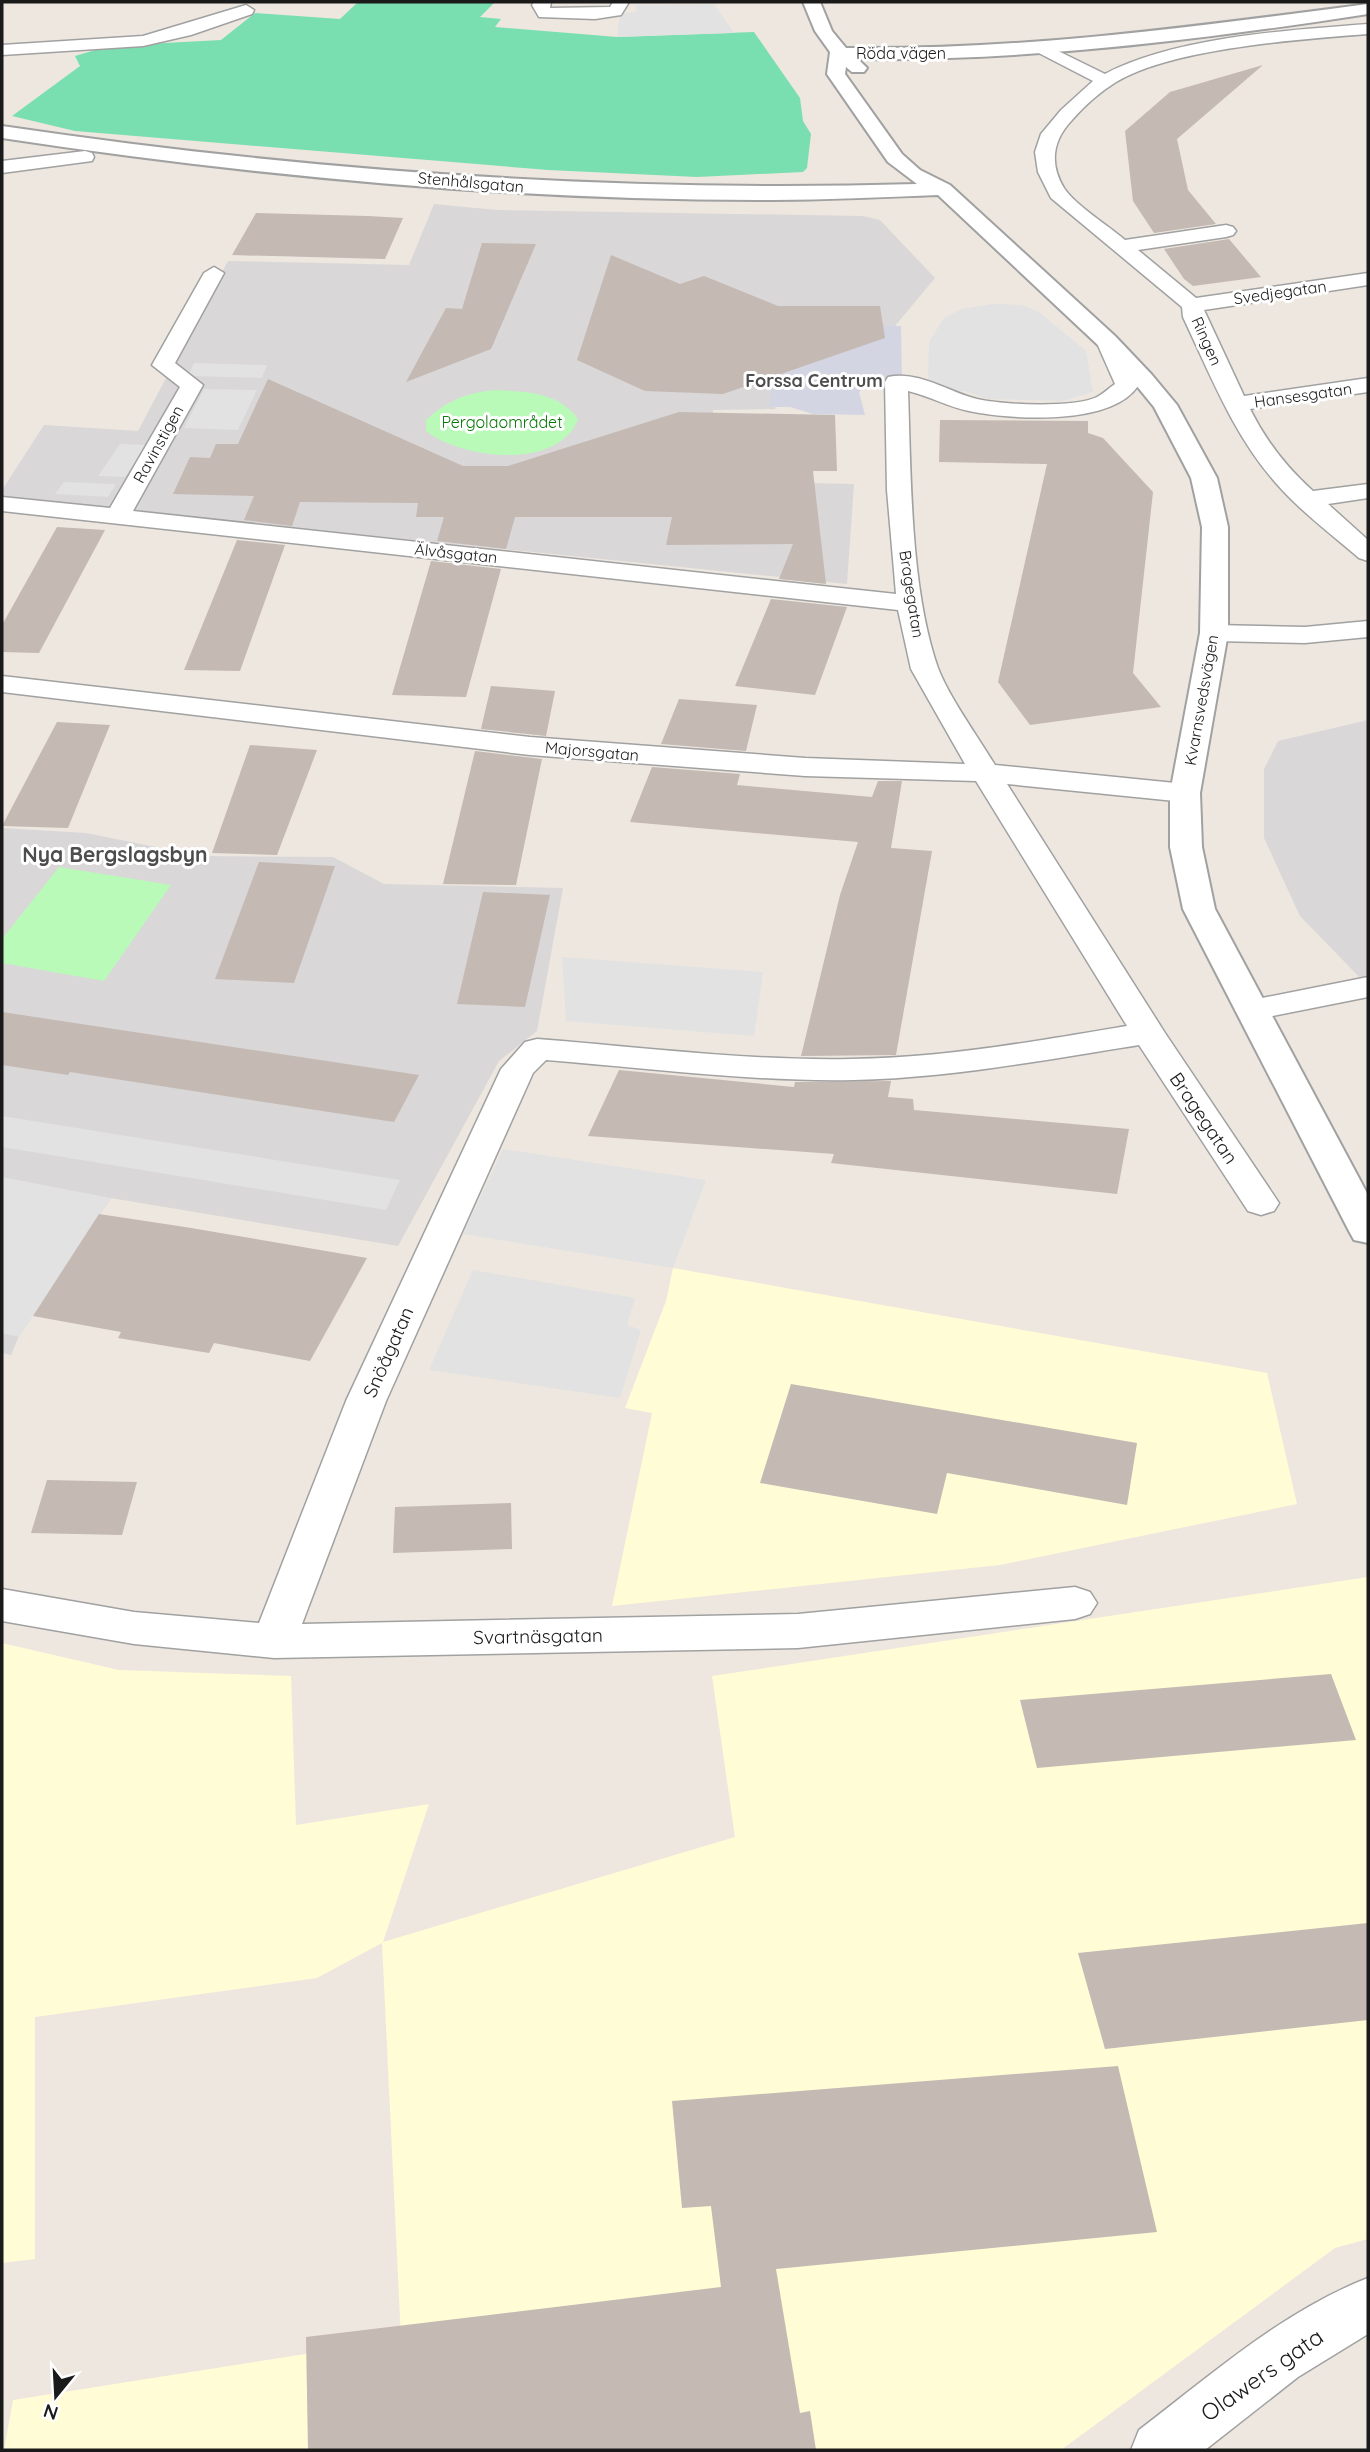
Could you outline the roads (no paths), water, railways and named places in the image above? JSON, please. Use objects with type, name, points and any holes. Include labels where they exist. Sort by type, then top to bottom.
[{"type":"street","points":[[543,2],[540,5],[545,13],[564,15],[615,11],[621,2]]},
{"type":"street","name":"Kvarnsvedsvägen","points":[[812,2],[822,30],[838,53],[868,79],[867,67],[905,52]]},
{"type":"street","name":"Röda vägen","points":[[838,53],[1040,50],[1179,38],[1368,9]]},
{"type":"street","points":[[2,50],[143,41],[185,31],[246,10]]},
{"type":"street","name":"Ringen","points":[[1368,29],[1273,37],[1170,57],[1117,74],[1089,92],[1057,124],[1045,149],[1044,170],[1058,194],[1192,305],[1194,317],[1245,423],[1261,449],[1285,479],[1311,499],[1368,553]]},
{"type":"street","points":[[822,30],[905,52]]},
{"type":"street","points":[[1040,50],[1106,81]]},
{"type":"street","name":"Kvarnsvedsvägen","points":[[838,53],[836,74],[895,158],[913,174],[943,189],[1107,341],[1165,405],[1204,478],[1215,527],[1214,633],[1185,793],[1186,847],[1199,909],[1368,1231]]},
{"type":"street","name":"Stenhålsgatan","points":[[2,132],[158,155],[511,186],[760,194],[943,189]]},
{"type":"street","points":[[2,167],[85,157]]},
{"type":"street","name":"Kvarnsvedsvägen","points":[[930,161],[939,171],[943,189]]},
{"type":"street","points":[[1123,246],[1226,231]]},
{"type":"street","name":"Ravinstigen","points":[[118,516],[191,385],[163,366],[214,273]]},
{"type":"street","name":"Svedjegatan","points":[[1192,305],[1368,279]]},
{"type":"street","name":"Bragegatan","points":[[1107,341],[1127,386],[1105,402],[1077,409],[972,405],[940,391],[896,382],[899,490],[910,603],[925,669],[985,773],[1148,1033],[1261,1203]]},
{"type":"street","name":"Hansesgatan","points":[[1238,404],[1368,385]]},
{"type":"street","points":[[1311,499],[1368,491]]},
{"type":"street","name":"Älvåsgatan","points":[[2,504],[910,603]]},
{"type":"street","points":[[1214,633],[1306,635],[1368,629]]},
{"type":"street","name":"Majorsgatan","points":[[2,684],[530,746],[805,767],[985,773],[1185,793]]},
{"type":"street","points":[[1252,1010],[1368,987]]},
{"type":"street","name":"Snöågatan","points":[[274,1641],[366,1401],[518,1069],[537,1049],[800,1069],[895,1068],[976,1060],[1148,1033]]},
{"type":"street","name":"Svartnäsgatan","points":[[2,1605],[134,1628],[274,1641],[798,1631],[1075,1603]]},
{"type":"street","name":"Olawers gata","points":[[1159,2450],[1278,2358],[1368,2304]]},
{"type":"district","name":"Forssa Centrum","points":[[814,381]]},
{"type":"district","name":"Nya Bergslagsbyn","points":[[115,855]]},
{"type":"park label","name":"Pergolaområdet","points":[[502,422]]}]
